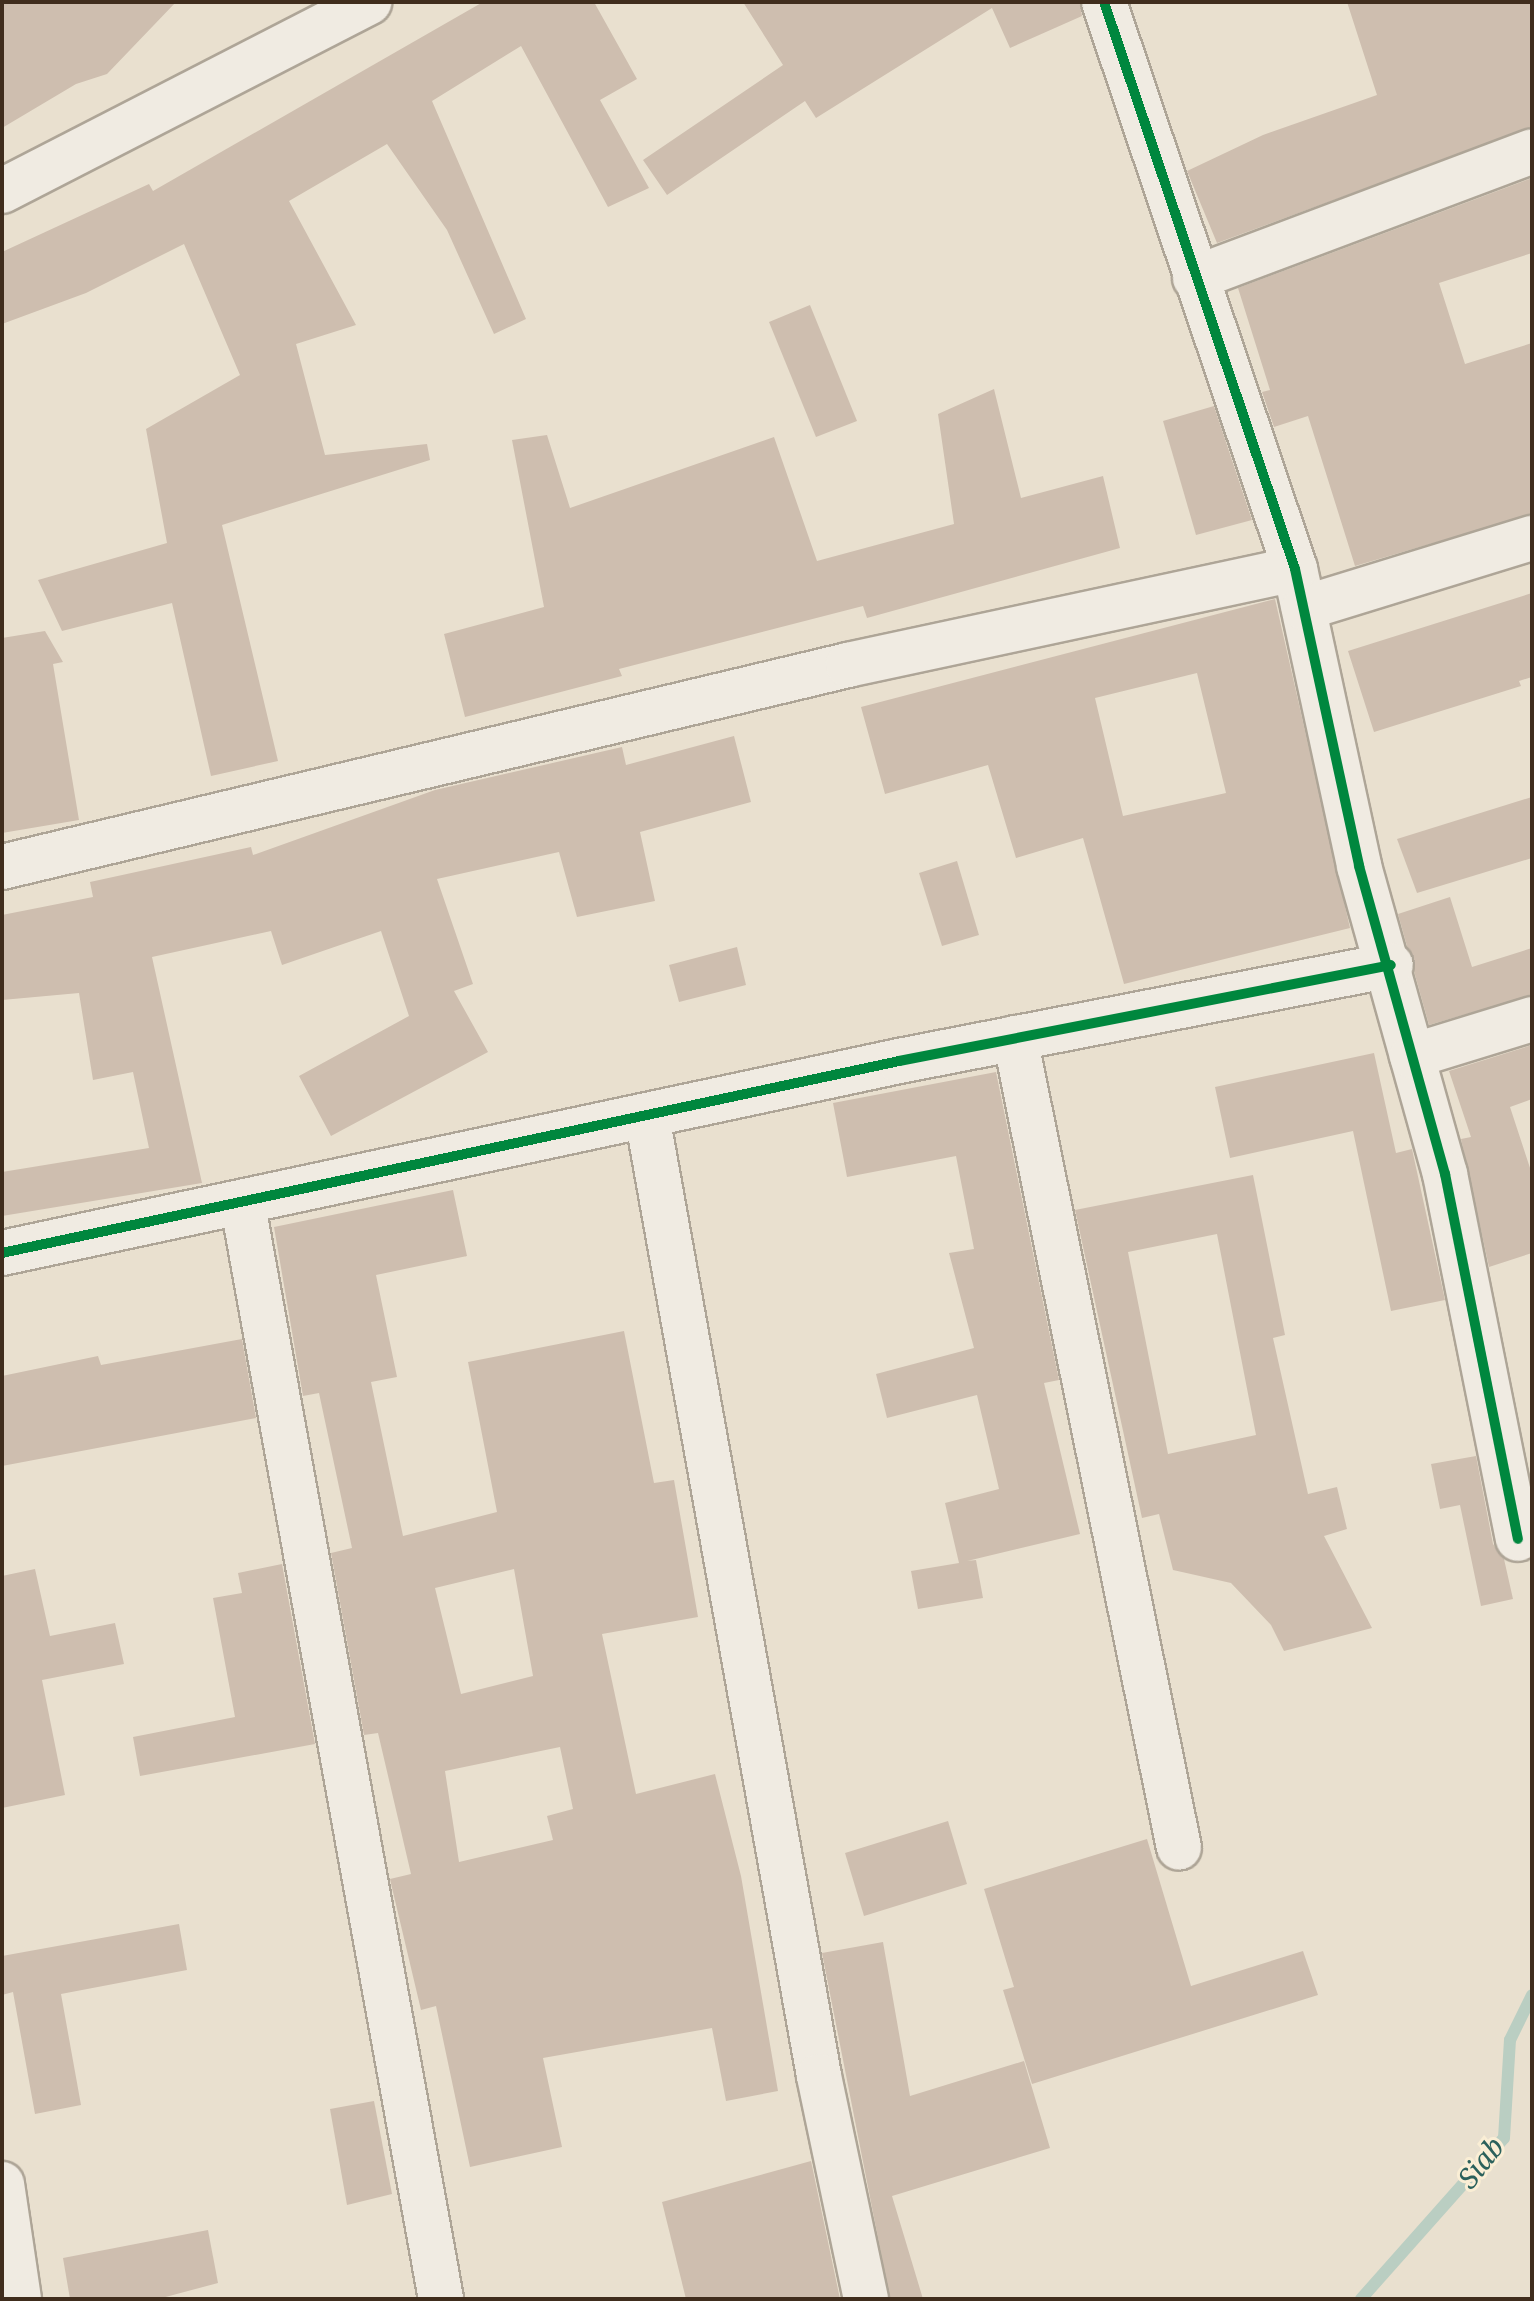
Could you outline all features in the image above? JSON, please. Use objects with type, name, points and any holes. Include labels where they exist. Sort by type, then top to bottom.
[{"type":"street","points":[[1104,2],[1300,588],[1359,866],[1391,965],[1412,1056],[1445,1174],[1518,1539]]},
{"type":"street","points":[[2,191],[354,7]]},
{"type":"street","points":[[1195,278],[1532,151]]},
{"type":"street","points":[[2,867],[848,665],[1300,588],[1532,538]]},
{"type":"street","points":[[2,1253],[243,1206],[1015,1038],[1391,965]]},
{"type":"street","points":[[1412,1056],[1532,1019]]},
{"type":"street","points":[[1015,1038],[1179,1848]]},
{"type":"street","points":[[647,1116],[819,2076],[866,2299]]},
{"type":"street","points":[[243,1206],[441,2299]]},
{"type":"street","points":[[2,2184],[19,2299]]},
{"type":"building","points":[[2,2],[176,2],[107,74],[76,84],[2,128]]},
{"type":"building","points":[[483,2],[594,2],[637,79],[600,100],[649,188],[608,207],[521,46],[432,101],[526,319],[494,334],[447,230],[387,144],[289,201],[356,325],[296,344],[325,455],[427,444],[430,460],[222,525],[278,761],[211,776],[172,603],[62,631],[38,580],[167,543],[146,429],[240,375],[184,244],[86,293],[2,324],[2,252],[149,184],[153,191]]},
{"type":"building","points":[[743,2],[1080,2],[1082,16],[1010,48],[992,8],[816,118],[805,101],[667,195],[643,160],[783,65]]},
{"type":"building","points":[[1347,2],[1532,2],[1532,127],[1217,243],[1187,171],[1263,135],[1377,95]]},
{"type":"building","points":[[1532,178],[1532,253],[1439,283],[1465,364],[1532,343],[1532,514],[1355,566],[1308,416],[1274,427],[1262,392],[1270,390],[1238,288]]},
{"type":"building","points":[[810,305],[857,421],[816,437],[769,322]]},
{"type":"building","points":[[994,389],[1021,498],[1103,476],[1120,548],[867,618],[863,606],[619,669],[622,676],[465,717],[444,634],[544,607],[512,440],[547,435],[570,508],[774,437],[817,561],[954,524],[938,414]]},
{"type":"building","points":[[1214,406],[1252,520],[1196,535],[1163,421]]},
{"type":"building","points":[[1532,593],[1532,677],[1519,681],[1521,686],[1374,732],[1348,651]]},
{"type":"building","points":[[1275,599],[1350,928],[1124,984],[1083,838],[1016,858],[988,765],[885,794],[861,707]],"holes":[[[1197,673],[1226,793],[1123,816],[1095,698]]]},
{"type":"building","points":[[45,631],[63,662],[53,664],[79,820],[2,833],[2,638]]},
{"type":"building","points":[[734,736],[751,802],[640,832],[655,901],[577,917],[559,852],[437,879],[473,984],[454,991],[488,1052],[331,1136],[299,1076],[409,1016],[381,931],[282,965],[271,931],[152,957],[202,1183],[2,1216],[2,1172],[149,1148],[133,1072],[93,1080],[79,993],[2,1000],[2,915],[93,897],[90,882],[251,847],[253,855],[435,790],[622,747],[626,765]]},
{"type":"building","points":[[1532,797],[1532,858],[1417,893],[1397,839]]},
{"type":"building","points":[[957,861],[979,935],[942,946],[919,873]]},
{"type":"building","points":[[1450,897],[1472,967],[1532,948],[1532,995],[1429,1025],[1398,914]]},
{"type":"building","points":[[737,947],[746,985],[679,1002],[669,965]]},
{"type":"building","points":[[1532,1045],[1532,1099],[1510,1107],[1532,1174],[1532,1253],[1489,1267],[1461,1139],[1471,1137],[1449,1071]]},
{"type":"building","points":[[1374,1053],[1396,1153],[1412,1149],[1445,1300],[1391,1311],[1353,1131],[1230,1158],[1215,1087]]},
{"type":"building","points":[[996,1072],[1059,1380],[1044,1383],[1080,1534],[967,1561],[976,1560],[983,1598],[918,1609],[911,1571],[959,1563],[945,1503],[999,1489],[977,1395],[887,1418],[876,1374],[974,1348],[949,1253],[974,1249],[956,1156],[847,1177],[833,1103]]},
{"type":"building","points":[[1253,1175],[1285,1335],[1273,1338],[1308,1494],[1337,1487],[1347,1529],[1324,1536],[1372,1628],[1284,1651],[1271,1625],[1231,1583],[1173,1570],[1159,1514],[1142,1518],[1075,1210]],"holes":[[[1217,1234],[1256,1435],[1168,1454],[1128,1252]]]},
{"type":"building","points":[[453,1190],[467,1256],[376,1275],[397,1377],[371,1382],[403,1536],[497,1512],[468,1362],[624,1331],[654,1483],[674,1480],[698,1617],[602,1634],[636,1794],[715,1774],[741,1876],[778,2091],[726,2101],[712,2028],[543,2058],[562,2147],[470,2167],[436,2006],[421,2010],[390,1879],[411,1874],[378,1733],[364,1735],[331,1553],[352,1548],[319,1393],[303,1396],[274,1227]],"holes":[[[514,1569],[533,1676],[461,1694],[435,1588]],[[560,1747],[573,1809],[547,1816],[553,1840],[459,1862],[445,1771]]]},
{"type":"building","points":[[242,1339],[256,1418],[2,1466],[2,1376],[98,1356],[101,1365]]},
{"type":"building","points":[[1476,1456],[1493,1544],[1504,1559],[1513,1599],[1481,1606],[1460,1505],[1440,1509],[1431,1464]]},
{"type":"building","points":[[282,1564],[315,1744],[140,1776],[133,1737],[235,1717],[213,1598],[242,1593],[238,1573]]},
{"type":"building","points":[[35,1569],[50,1636],[115,1623],[124,1664],[42,1680],[65,1795],[2,1808],[2,1576]]},
{"type":"building","points":[[948,1821],[967,1884],[864,1916],[845,1853]]},
{"type":"building","points":[[1147,1839],[1191,1986],[1303,1951],[1318,1995],[1032,2084],[1003,1990],[1014,1987],[984,1889]]},
{"type":"building","points":[[179,1924],[187,1970],[61,1994],[81,2105],[35,2114],[13,1992],[2,1995],[2,1956]]},
{"type":"building","points":[[883,1942],[910,2096],[1024,2061],[1050,2148],[892,2196],[923,2299],[890,2299],[822,1953]]},
{"type":"building","points":[[374,2101],[392,2194],[347,2205],[330,2109]]},
{"type":"building","points":[[811,2161],[840,2299],[686,2299],[662,2202]]},
{"type":"building","points":[[208,2230],[218,2283],[158,2299],[70,2299],[63,2258]]},
{"type":"waterway","name":"Siab","points":[[1361,2299],[1504,2138],[1510,2040],[1532,1995]]},
{"type":"cycle path","points":[[1104,2],[1295,569],[1359,866],[1445,1174],[1518,1539]]},
{"type":"cycle path","points":[[2,1253],[899,1061],[1391,965]]}]
